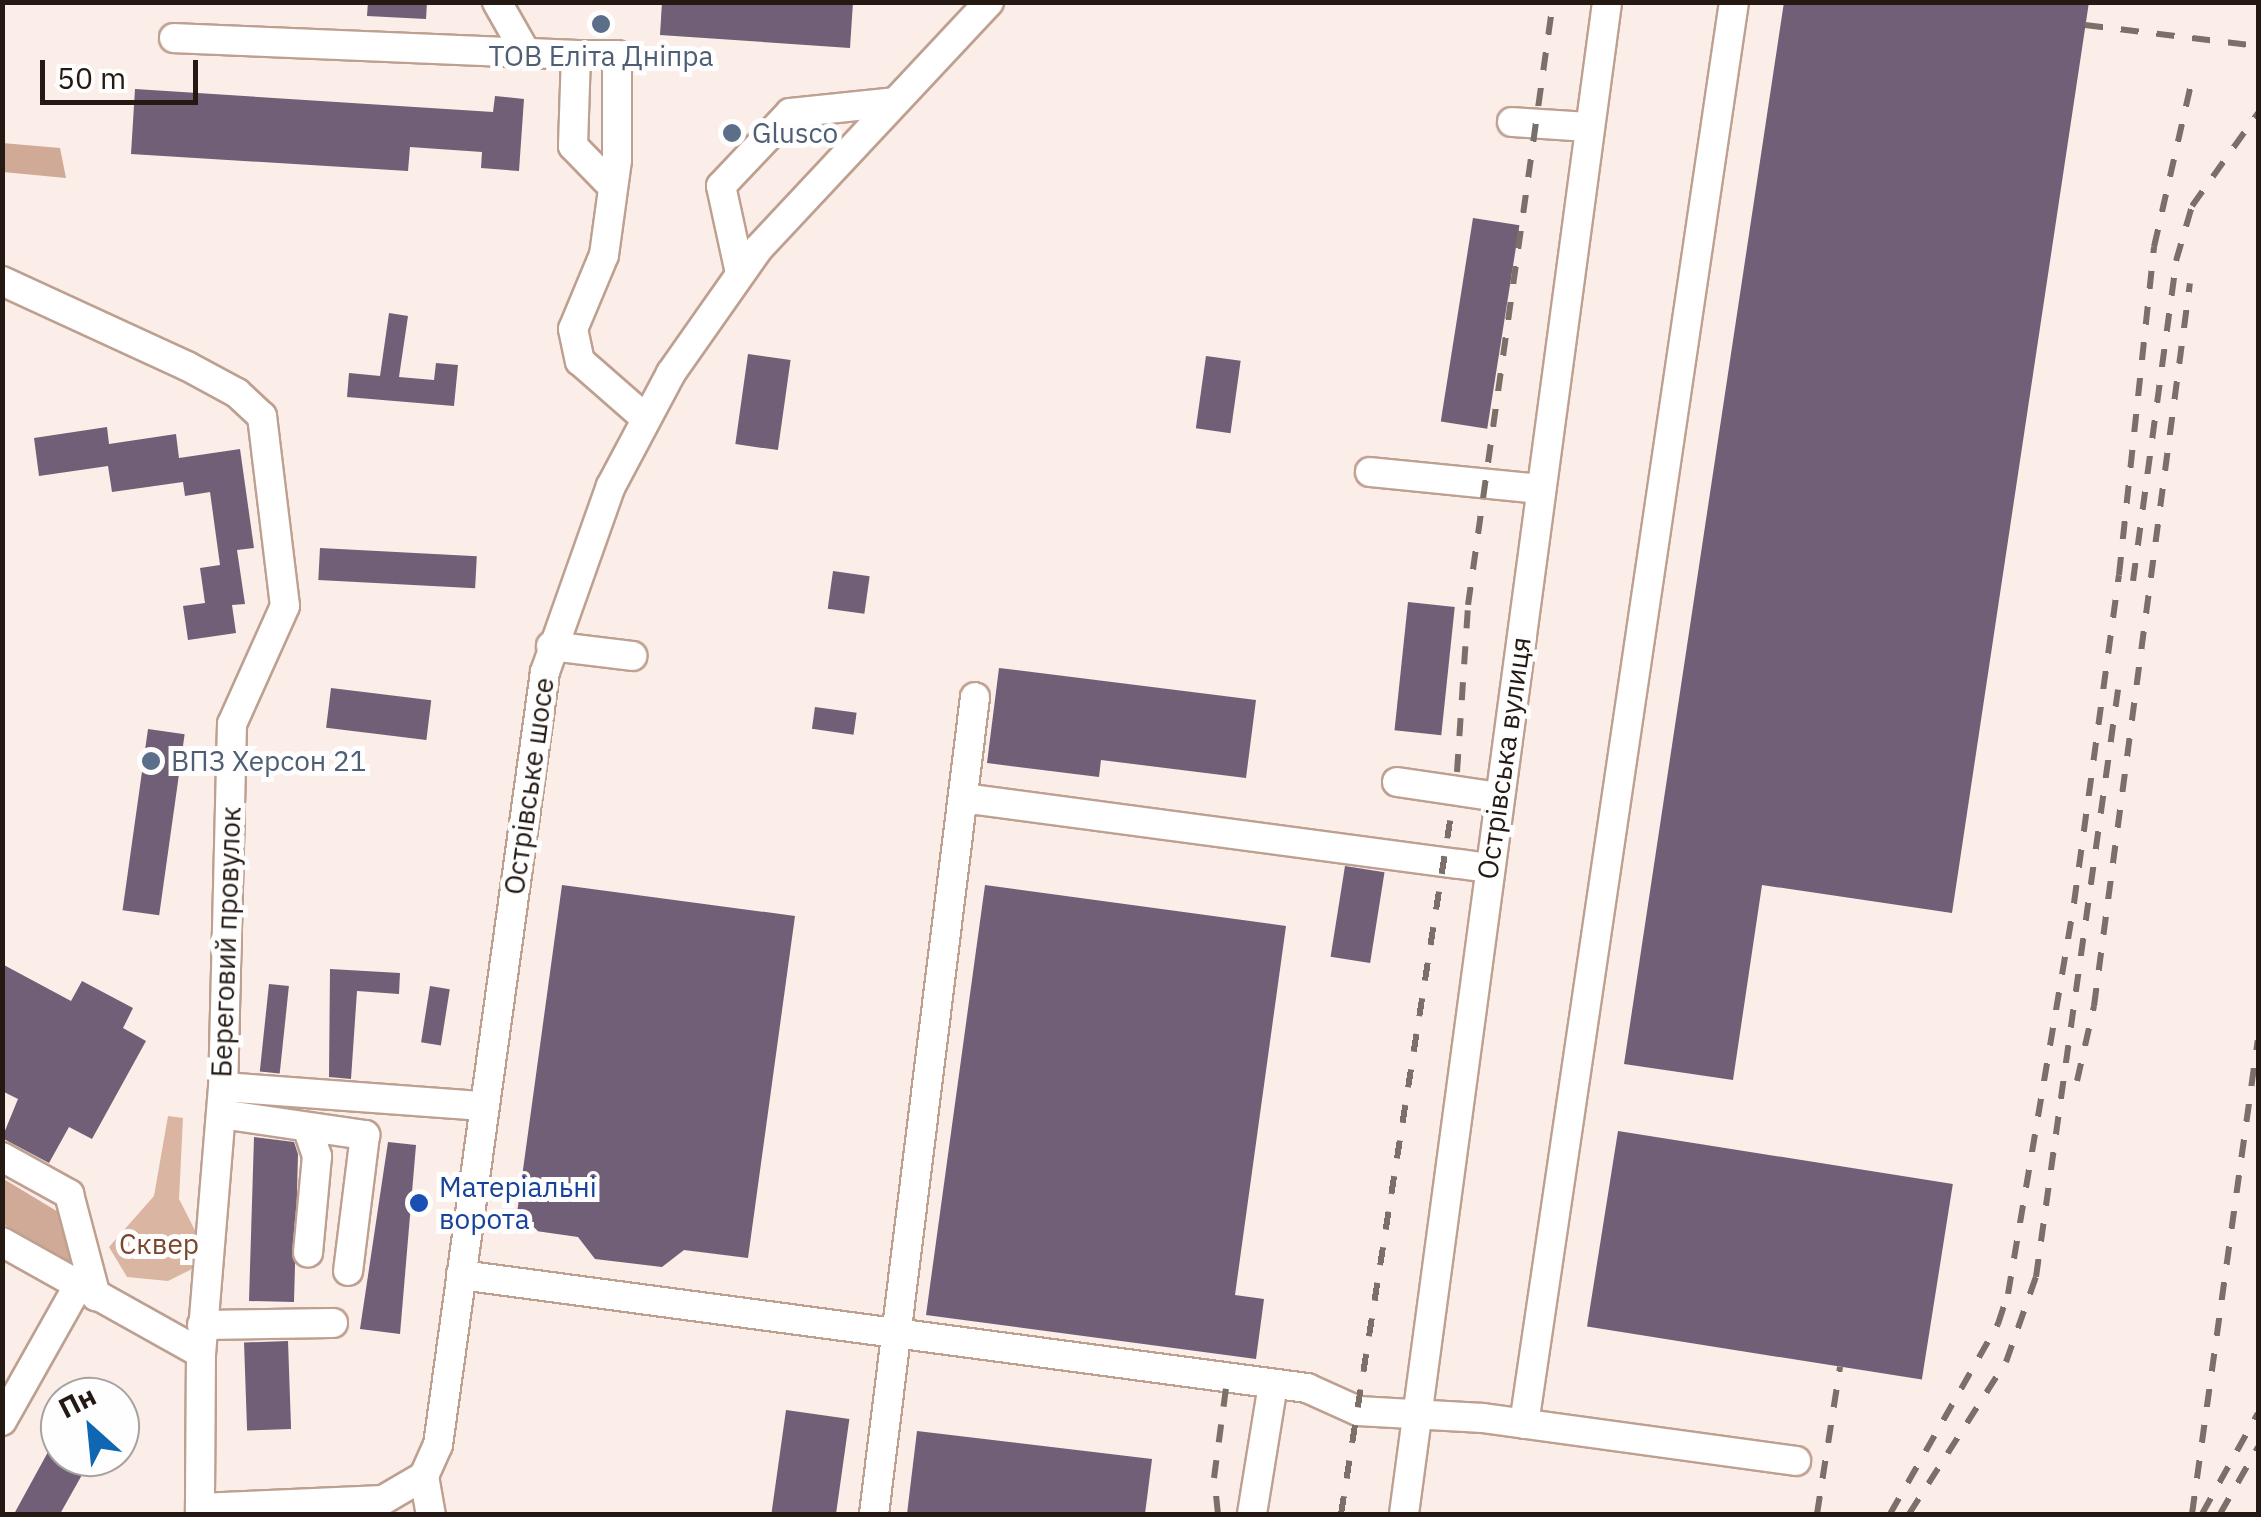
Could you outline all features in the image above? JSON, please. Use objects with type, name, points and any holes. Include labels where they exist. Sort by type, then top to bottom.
[{"type":"street","points":[[498,2],[526,53]]},
{"type":"street","name":"Острівське шосе","points":[[424,1476],[438,1445],[551,646],[644,417],[740,273],[989,2]]},
{"type":"street","name":"Острівська вулиця","points":[[1404,1514],[1607,2]]},
{"type":"street","points":[[1524,1424],[1734,2]]},
{"type":"street","points":[[174,38],[617,55],[617,160],[610,183],[604,255],[573,328],[580,361],[644,417]]},
{"type":"street","points":[[576,55],[572,146],[610,183]]},
{"type":"street","points":[[740,273],[721,186],[790,114],[894,102]]},
{"type":"street","points":[[1512,122],[1590,128]]},
{"type":"street","name":"Береговий провулок","points":[[2,281],[187,366],[237,393],[262,416],[285,606],[232,724],[222,1101],[202,1339],[200,1511]]},
{"type":"street","points":[[1370,472],[1541,488]]},
{"type":"street","points":[[551,646],[632,656]]},
{"type":"street","points":[[874,1514],[976,697]]},
{"type":"street","points":[[1397,782],[1499,797]]},
{"type":"street","points":[[963,798],[1489,868]]},
{"type":"street","points":[[222,1101],[483,1106]]},
{"type":"street","points":[[222,1101],[306,1126],[365,1135],[348,1271]]},
{"type":"street","points":[[306,1126],[317,1156],[308,1253]]},
{"type":"street","points":[[2,1157],[69,1194],[87,1291],[2,1422]]},
{"type":"street","points":[[2,1242],[87,1291],[202,1339],[333,1323]]},
{"type":"street","points":[[461,1275],[1307,1388],[1358,1412],[1417,1413],[1524,1424],[1796,1461]]},
{"type":"street","points":[[1252,1514],[1273,1384]]},
{"type":"street","points":[[200,1511],[344,1508],[384,1500],[424,1476],[431,1514]]},
{"type":"green space","name":"Сквер","points":[[168,1116],[183,1118],[179,1199],[202,1244],[196,1267],[168,1281],[127,1277],[109,1247],[154,1196]]},
{"type":"shaded area","points":[[2,143],[60,148],[66,178],[3,172]]},
{"type":"shaded area","points":[[2,1178],[60,1213],[74,1266],[3,1224]]},
{"type":"building","points":[[368,2],[427,2],[426,19],[367,16]]},
{"type":"building","points":[[662,2],[853,2],[850,48],[660,35]]},
{"type":"building","points":[[1784,2],[2089,2],[1952,913],[1762,885],[1733,1080],[1624,1064]]},
{"type":"building","points":[[135,89],[493,112],[495,96],[524,99],[519,171],[481,168],[482,152],[410,147],[408,171],[131,154]]},
{"type":"building","points":[[1473,218],[1519,225],[1487,429],[1441,421]]},
{"type":"building","points":[[389,313],[408,316],[399,377],[434,380],[436,363],[458,365],[454,406],[347,397],[349,373],[380,376]]},
{"type":"building","points":[[748,354],[791,360],[778,450],[735,444]]},
{"type":"building","points":[[1206,356],[1241,361],[1230,433],[1196,428]]},
{"type":"building","points":[[107,427],[109,444],[176,434],[179,458],[240,449],[254,548],[237,550],[245,604],[232,605],[236,633],[188,640],[183,606],[205,603],[200,568],[220,565],[210,492],[185,496],[183,482],[112,492],[108,466],[39,476],[34,438]]},
{"type":"building","points":[[320,548],[477,556],[475,588],[318,580]]},
{"type":"building","points":[[833,571],[870,576],[864,614],[828,609]]},
{"type":"building","points":[[1408,602],[1455,607],[1441,735],[1395,730]]},
{"type":"building","points":[[999,668],[1256,700],[1246,778],[1101,760],[1099,777],[987,763]]},
{"type":"building","points":[[331,688],[431,700],[426,740],[326,728]]},
{"type":"building","points":[[815,707],[857,713],[854,735],[812,729]]},
{"type":"building","points":[[148,729],[185,734],[159,915],[123,910]]},
{"type":"building","points":[[1345,866],[1385,872],[1370,963],[1331,957]]},
{"type":"building","points":[[562,885],[795,916],[748,1258],[684,1250],[662,1267],[595,1259],[578,1237],[515,1228]]},
{"type":"building","points":[[985,885],[1286,926],[1235,1295],[1264,1299],[1256,1359],[926,1315]]},
{"type":"building","points":[[2,964],[71,1001],[82,981],[133,1008],[123,1028],[146,1041],[92,1139],[69,1127],[49,1163],[2,1138],[18,1099],[2,1091]]},
{"type":"building","points":[[330,969],[400,973],[399,994],[357,991],[351,1079],[329,1077]]},
{"type":"building","points":[[269,984],[289,986],[280,1074],[260,1072]]},
{"type":"building","points":[[430,986],[450,989],[441,1045],[421,1042]]},
{"type":"building","points":[[1618,1131],[1953,1184],[1922,1380],[1587,1327]]},
{"type":"building","points":[[254,1137],[294,1142],[298,1154],[294,1302],[249,1301]]},
{"type":"building","points":[[388,1142],[416,1145],[400,1334],[360,1329]]},
{"type":"building","points":[[288,1341],[291,1429],[247,1430],[244,1343]]},
{"type":"building","points":[[786,1410],[849,1419],[836,1514],[771,1514]]},
{"type":"building","points":[[917,1431],[1152,1459],[1145,1514],[907,1514]]},
{"type":"building","points":[[40,1467],[40,1477],[81,1477],[60,1514],[14,1514]]},
{"type":"railway","points":[[1457,772],[1468,605],[1553,2]]},
{"type":"railway","points":[[2085,25],[2258,46]]},
{"type":"railway","points":[[1890,1514],[1998,1324],[2008,1294],[2074,903],[2119,575],[2154,247],[2193,75]]},
{"type":"railway","points":[[2133,581],[2176,261],[2192,206],[2258,113]]},
{"type":"railway","points":[[2077,1081],[2094,1006],[2190,283]]},
{"type":"railway","points":[[1909,1514],[2006,1362],[2036,1277],[2118,690]]},
{"type":"railway","points":[[1341,1514],[1452,808]]},
{"type":"railway","points":[[2192,1514],[2258,1041]]},
{"type":"railway","points":[[1817,1514],[1840,1367]]},
{"type":"railway","points":[[1218,1514],[1214,1478],[1227,1381]]},
{"type":"railway","points":[[2202,1514],[2258,1413]]},
{"type":"railway","points":[[2220,1514],[2258,1447]]},
{"type":"place","name":"ТОВ Еліта Дніпра","points":[[601,24]]},
{"type":"place","name":"Glusco","points":[[732,133]]},
{"type":"place","name":"ВПЗ Херсон 21","points":[[151,761]]},
{"type":"place","name":"Матеріальні ворота","points":[[419,1203]]}]
